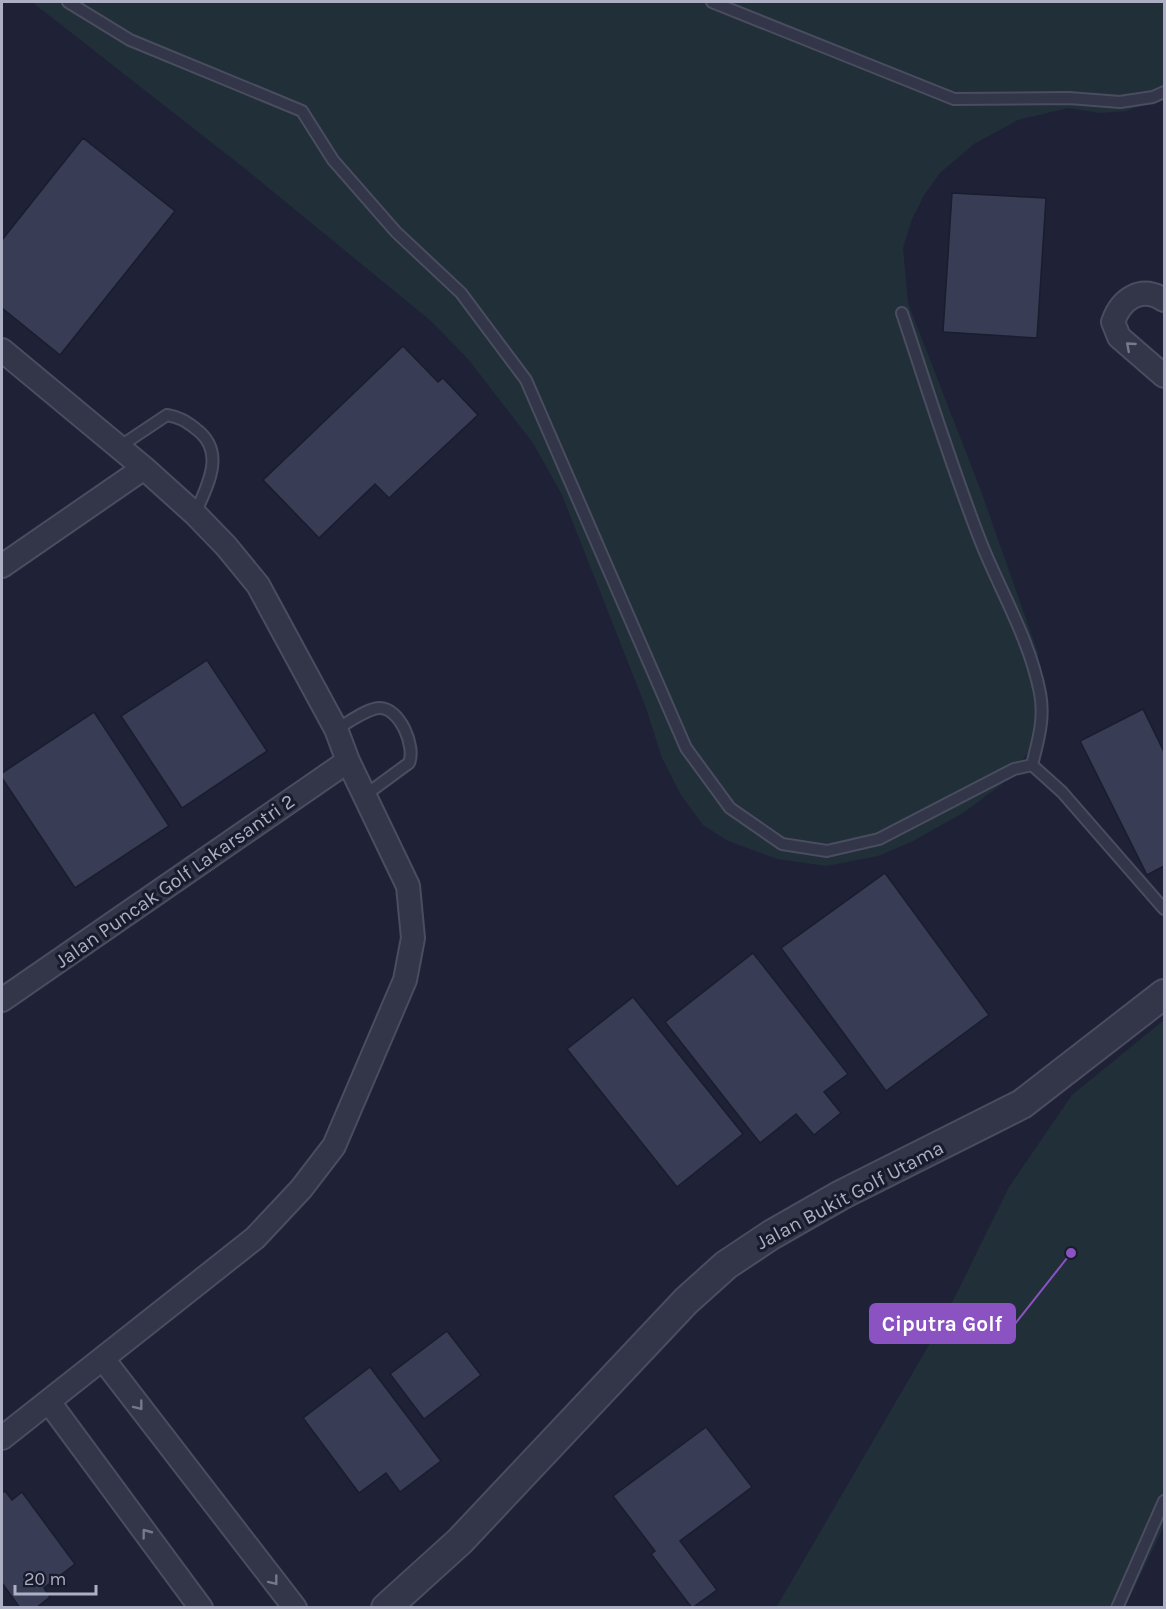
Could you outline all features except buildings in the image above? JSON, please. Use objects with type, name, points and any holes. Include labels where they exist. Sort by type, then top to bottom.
[{"type":"street","points":[[1164,300],[1146,293],[1136,294],[1118,307],[1113,322],[1119,337],[1164,376]]},
{"type":"street","points":[[2,350],[144,468],[195,514],[226,546],[258,585],[336,729],[364,796],[408,885],[413,938],[405,980],[334,1146],[301,1189],[255,1238],[2,1438]]},
{"type":"street","points":[[2,566],[144,468]]},
{"type":"street","name":"Jalan Puncak Golf Lakarsantri 2","points":[[2,1000],[348,761]]},
{"type":"street","name":"Jalan Bukit Golf Utama","points":[[386,1608],[460,1541],[678,1310],[726,1264],[841,1195],[1022,1104],[1164,994]]},
{"type":"street","points":[[103,1359],[295,1608]]},
{"type":"street","points":[[49,1402],[201,1608]]},
{"type":"lane","points":[[68,2],[130,40],[302,111],[333,160],[396,232],[461,292],[526,380],[686,748],[730,808],[782,844],[827,851],[879,839],[1014,769],[1032,765]]},
{"type":"lane","points":[[712,2],[954,99],[1069,98],[1120,102],[1153,97],[1164,92]]},
{"type":"lane","points":[[902,313],[952,468],[993,572],[1028,651],[1041,695],[1042,723],[1032,765]]},
{"type":"lane","points":[[119,447],[167,415],[179,417],[205,436],[213,454],[212,476],[195,514]]},
{"type":"lane","points":[[336,729],[377,708],[388,709],[402,725],[410,742],[413,755],[409,763],[364,796]]},
{"type":"lane","points":[[1032,765],[1062,792],[1164,909]]},
{"type":"lane","points":[[1117,1608],[1164,1501]]},
{"type":"shaded area","points":[[32,2],[1164,2],[1164,97],[1126,111],[1100,113],[1068,108],[1018,120],[974,144],[940,173],[924,195],[912,219],[903,248],[908,303],[981,491],[1038,653],[1038,706],[1029,752],[1002,784],[963,813],[913,841],[878,856],[826,866],[777,859],[728,841],[703,825],[681,795],[662,758],[646,708],[562,495],[533,443],[468,359],[431,321],[248,171]]},
{"type":"shaded area","points":[[1164,1020],[1164,1526],[1125,1607],[776,1608],[944,1319],[1009,1187],[1072,1095]]},
{"type":"place","name":"Ciputra Golf","points":[[1071,1253]]}]
